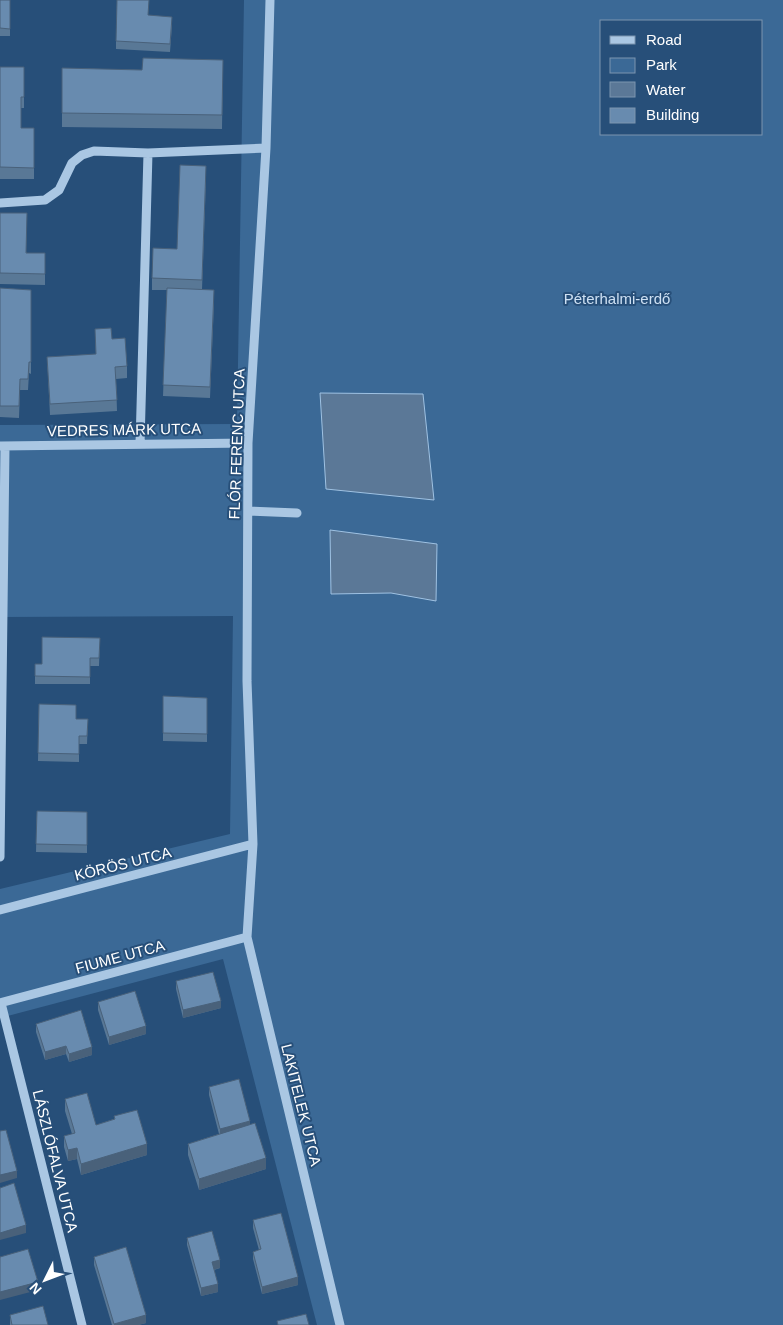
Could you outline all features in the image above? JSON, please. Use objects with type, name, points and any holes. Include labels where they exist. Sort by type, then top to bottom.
[{"type":"street","name":"FLÓR FERENC UTCA","points":[[251,889],[253,844],[248,681],[248,443],[266,148],[270,0]]},
{"type":"street","points":[[0,203],[45,200],[59,190],[72,163],[82,155],[94,151],[148,152],[266,148]]},
{"type":"street","points":[[140,444],[148,152]]},
{"type":"street","name":"VEDRES MÁRK UTCA","points":[[3,446],[248,443]]},
{"type":"street","points":[[0,857],[3,446]]},
{"type":"street","points":[[248,511],[297,513]]},
{"type":"street","name":"KÖRÖS UTCA","points":[[0,910],[253,844]]},
{"type":"street","name":"LAKITELEK UTCA","points":[[251,889],[247,937],[340,1325]]},
{"type":"street","name":"FIUME UTCA","points":[[0,1003],[247,937]]},
{"type":"street","name":"LÁSZLÓFALVA UTCA","points":[[0,1003],[82,1325]]},
{"type":"green space","name":"Péterhalmi-erdő","points":[[244,0],[783,0],[783,1325],[317,1325],[223,959],[0,1018],[0,889],[230,834],[233,616],[0,617],[0,425],[237,424]]},
{"type":"water","points":[[320,393],[423,394],[434,500],[326,489]]},
{"type":"water","points":[[330,530],[437,544],[436,601],[391,593],[331,594]]},
{"type":"building","points":[[0,0],[10,0],[10,29],[0,28]]},
{"type":"building","points":[[117,0],[149,0],[148,15],[172,17],[170,44],[116,41]]},
{"type":"building","points":[[143,58],[223,60],[222,115],[62,113],[62,68],[142,70]]},
{"type":"building","points":[[0,67],[24,67],[24,97],[21,97],[21,128],[34,128],[34,168],[0,167]]},
{"type":"building","points":[[180,165],[206,166],[202,280],[152,278],[153,248],[177,249]]},
{"type":"building","points":[[0,213],[27,213],[26,253],[45,253],[45,274],[0,273]]},
{"type":"building","points":[[0,288],[31,290],[31,362],[29,362],[28,379],[20,379],[19,406],[0,406]]},
{"type":"building","points":[[167,288],[214,290],[210,387],[163,385]]},
{"type":"building","points":[[111,328],[112,339],[125,338],[127,366],[115,367],[117,400],[50,404],[47,357],[96,354],[95,329]]},
{"type":"building","points":[[42,637],[100,638],[99,658],[90,658],[90,677],[35,676],[35,664],[42,664]]},
{"type":"building","points":[[163,696],[207,698],[207,734],[163,733]]},
{"type":"building","points":[[39,704],[76,705],[76,719],[88,719],[87,736],[79,736],[79,754],[38,753]]},
{"type":"building","points":[[37,811],[87,812],[87,845],[36,844]]},
{"type":"building","points":[[213,972],[221,1001],[183,1010],[176,981]]},
{"type":"building","points":[[135,991],[146,1026],[109,1037],[98,1002]]},
{"type":"building","points":[[81,1010],[92,1047],[69,1054],[66,1046],[45,1052],[36,1024]]},
{"type":"building","points":[[239,1079],[250,1121],[220,1129],[209,1087]]},
{"type":"building","points":[[87,1093],[96,1125],[115,1119],[114,1116],[137,1110],[147,1144],[81,1164],[77,1148],[68,1150],[64,1136],[75,1133],[65,1099]]},
{"type":"building","points":[[255,1123],[266,1158],[199,1179],[188,1144]]},
{"type":"building","points":[[6,1130],[17,1171],[0,1175],[0,1131]]},
{"type":"building","points":[[14,1183],[26,1225],[0,1233],[0,1188]]},
{"type":"building","points":[[281,1213],[298,1277],[262,1287],[253,1252],[261,1249],[253,1220]]},
{"type":"building","points":[[212,1231],[220,1260],[212,1262],[218,1284],[201,1288],[187,1238]]},
{"type":"building","points":[[126,1247],[146,1315],[114,1324],[94,1257]]},
{"type":"building","points":[[28,1249],[38,1282],[0,1292],[0,1257]]},
{"type":"building","points":[[43,1306],[48,1325],[12,1325],[10,1315]]},
{"type":"building","points":[[306,1314],[309,1325],[278,1325],[277,1321]]}]
